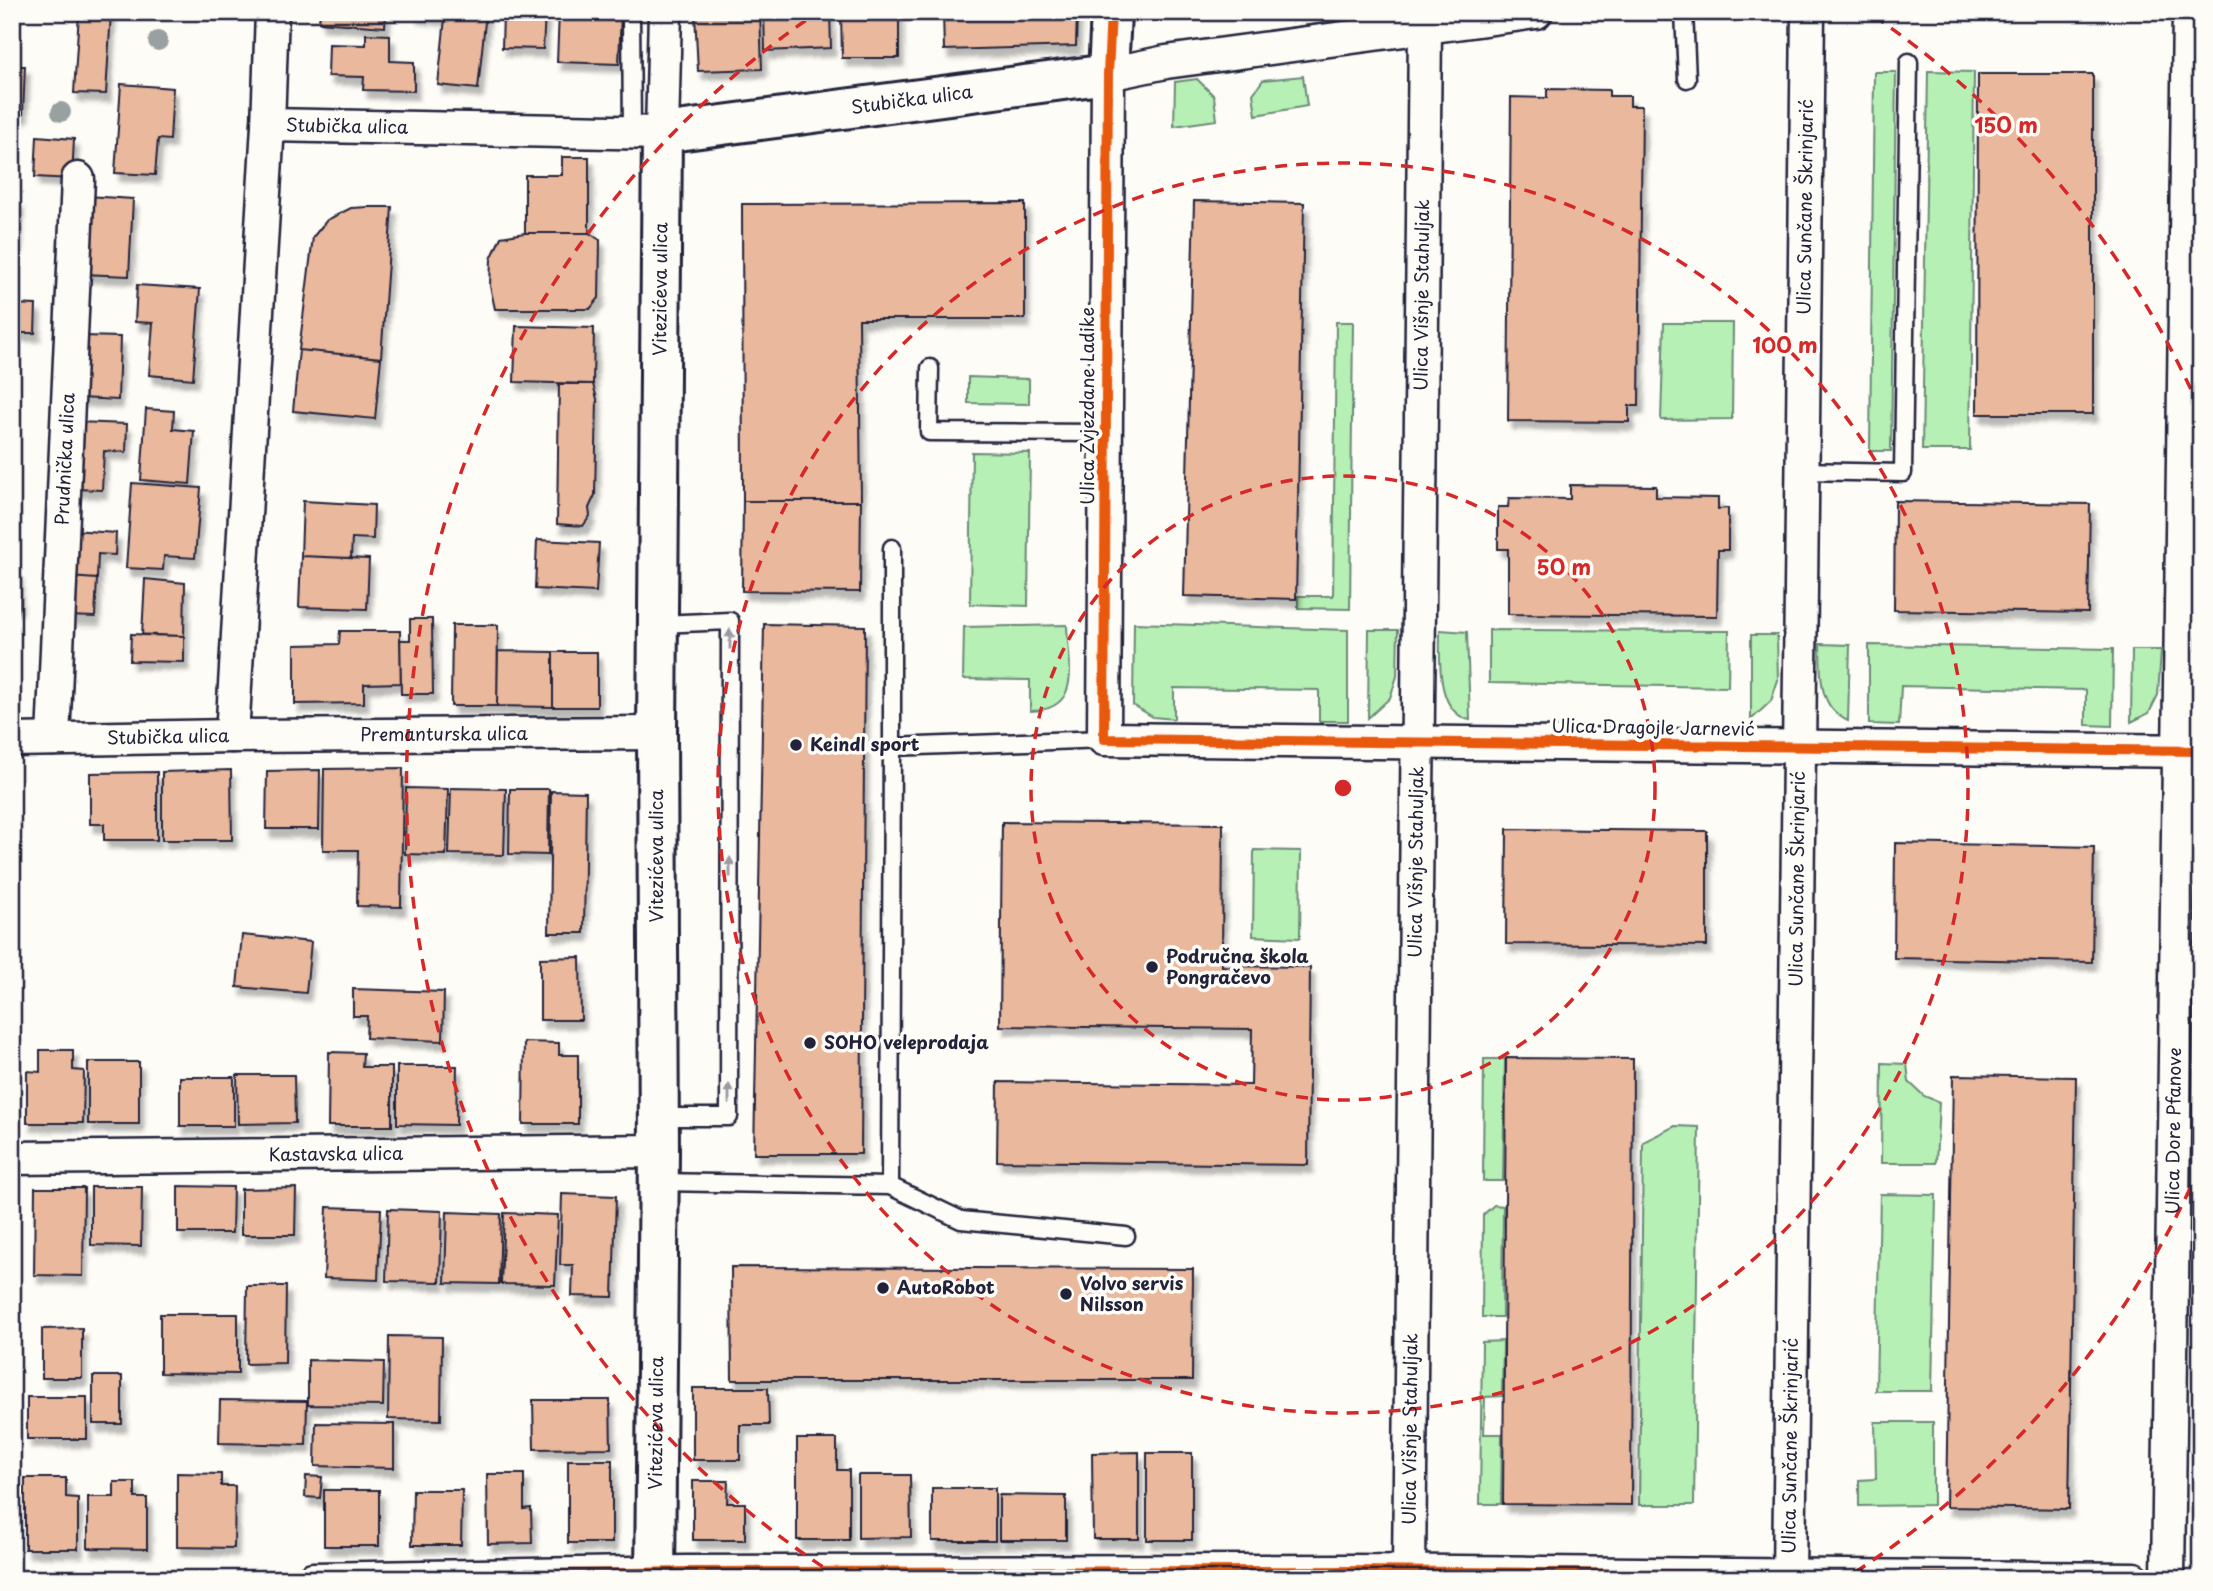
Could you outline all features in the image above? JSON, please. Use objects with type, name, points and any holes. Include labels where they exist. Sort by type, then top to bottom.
[{"type":"street","points":[[268,125],[272,12]]},
{"type":"street","points":[[647,133],[665,12]]},
{"type":"street","points":[[1111,12],[1108,74],[1166,62],[1536,12]]},
{"type":"street","name":"Ulica Sunčane Škrinjarić","points":[[1789,1577],[1808,12]]},
{"type":"street","name":"Ulica Dore Pfanove","points":[[2168,1579],[2190,751],[2189,12]]},
{"type":"street","name":"Ulica Višnje Stahuljak","points":[[1409,1575],[1425,27]]},
{"type":"street","name":"Stubička ulica","points":[[12,740],[232,736],[268,125],[647,133],[1108,74]]},
{"type":"street","name":"Ulica Zvjezdane Ladike","points":[[1104,739],[1108,74]]},
{"type":"street","name":"Vitezićeva ulica","points":[[647,133],[659,624],[656,733],[659,1150],[655,1576]]},
{"type":"street","name":"Prudnička ulica","points":[[53,739],[78,179]]},
{"type":"street","name":"Premanturska ulica","points":[[232,736],[656,733]]},
{"type":"street","name":"Ulica Dragojle Jarnević","points":[[1104,739],[2190,751]]},
{"type":"street","name":"Kastavska ulica","points":[[12,1158],[659,1150]]},
{"type":"street","points":[[313,1579],[1409,1575],[2133,1579]]},
{"type":"lane","points":[[631,12],[647,133]]},
{"type":"lane","points":[[1684,12],[1687,79]]},
{"type":"lane","points":[[1802,471],[1903,472],[1909,62]]},
{"type":"lane","points":[[930,369],[929,432],[1106,433]]},
{"type":"lane","points":[[890,1186],[892,548]]},
{"type":"lane","points":[[659,624],[730,621],[729,1117],[659,1150]]},
{"type":"lane","points":[[892,747],[1104,739]]},
{"type":"lane","points":[[659,1150],[890,1186],[961,1220],[1126,1236]]},
{"type":"green space","points":[[1928,71],[1974,72],[1970,450],[1922,450]]},
{"type":"green space","points":[[1874,72],[1896,72],[1891,451],[1870,451]]},
{"type":"green space","points":[[1303,76],[1307,106],[1256,115],[1253,94],[1263,80]]},
{"type":"green space","points":[[1197,79],[1214,96],[1217,120],[1174,126],[1175,82]]},
{"type":"green space","points":[[1336,322],[1353,322],[1350,609],[1298,608],[1298,596],[1333,596]]},
{"type":"green space","points":[[1664,323],[1733,323],[1732,419],[1661,420]]},
{"type":"green space","points":[[968,377],[1029,379],[1029,404],[968,403]]},
{"type":"green space","points":[[972,452],[1030,453],[1028,606],[970,604]]},
{"type":"green space","points":[[1134,623],[1348,630],[1348,721],[1319,721],[1319,690],[1174,688],[1174,719],[1153,717],[1133,705]]},
{"type":"green space","points":[[1067,625],[1069,682],[1066,693],[1059,702],[1047,709],[1030,711],[1030,680],[963,679],[964,627]]},
{"type":"green space","points":[[1369,630],[1398,630],[1397,676],[1390,698],[1368,718]]},
{"type":"green space","points":[[1440,630],[1467,632],[1470,720],[1459,715],[1445,695],[1440,668]]},
{"type":"green space","points":[[1489,630],[1729,631],[1728,687],[1489,683]]},
{"type":"green space","points":[[1751,635],[1777,635],[1778,680],[1771,701],[1751,720]]},
{"type":"green space","points":[[1820,644],[1850,645],[1848,721],[1838,715],[1826,698],[1821,677]]},
{"type":"green space","points":[[1869,645],[2113,649],[2112,726],[2086,725],[2086,690],[1901,686],[1899,725],[1869,724]]},
{"type":"green space","points":[[2132,650],[2161,650],[2158,695],[2149,713],[2131,722]]},
{"type":"green space","points":[[1254,850],[1301,851],[1300,938],[1253,936]]},
{"type":"green space","points":[[1484,1059],[1505,1059],[1503,1181],[1483,1181]]},
{"type":"green space","points":[[1882,1063],[1907,1064],[1909,1082],[1924,1096],[1939,1102],[1936,1163],[1881,1163]]},
{"type":"green space","points":[[1675,1126],[1699,1127],[1694,1505],[1639,1505],[1643,1142]]},
{"type":"green space","points":[[1880,1194],[1936,1195],[1932,1391],[1876,1391]]},
{"type":"green space","points":[[1494,1205],[1503,1206],[1502,1317],[1482,1317],[1483,1215]]},
{"type":"green space","points":[[1503,1341],[1502,1396],[1485,1397],[1484,1434],[1502,1434],[1501,1504],[1480,1504],[1482,1342]]},
{"type":"green space","points":[[1875,1422],[1933,1422],[1933,1505],[1859,1506],[1859,1480],[1876,1479]]},
{"type":"building","points":[[79,12],[111,12],[106,94],[74,93]]},
{"type":"building","points":[[320,12],[386,12],[385,27],[319,22]]},
{"type":"building","points":[[414,12],[486,12],[478,89],[438,85],[445,18],[413,15]]},
{"type":"building","points":[[503,12],[545,12],[543,49],[502,48]]},
{"type":"building","points":[[559,12],[621,12],[619,64],[557,62]]},
{"type":"building","points":[[760,12],[762,69],[698,71],[695,13]]},
{"type":"building","points":[[764,12],[830,12],[831,48],[765,51]]},
{"type":"building","points":[[841,12],[899,12],[899,58],[842,58]]},
{"type":"building","points":[[943,12],[1077,12],[1076,46],[944,50]]},
{"type":"building","points":[[366,34],[390,35],[390,61],[414,62],[414,91],[363,90],[364,77],[328,76],[329,44],[366,45]]},
{"type":"building","points":[[12,66],[25,66],[23,114],[12,114]]},
{"type":"building","points":[[1978,74],[2093,74],[2093,414],[1977,414]]},
{"type":"building","points":[[121,84],[173,88],[170,140],[158,139],[155,175],[115,173]]},
{"type":"building","points":[[1547,89],[1609,90],[1609,96],[1630,96],[1630,106],[1642,106],[1639,406],[1629,406],[1629,422],[1508,421],[1511,97],[1547,98]]},
{"type":"building","points":[[37,136],[74,139],[72,179],[35,177]]},
{"type":"building","points":[[562,157],[589,157],[589,233],[525,233],[525,175],[562,175]]},
{"type":"building","points":[[87,196],[133,199],[129,276],[83,274]]},
{"type":"building","points":[[12,200],[19,201],[17,246],[12,246]]},
{"type":"building","points":[[1194,201],[1304,203],[1296,599],[1184,596]]},
{"type":"building","points":[[1025,203],[1025,319],[859,319],[861,501],[743,501],[742,204]]},
{"type":"building","points":[[392,207],[381,358],[299,350],[313,237],[327,220],[351,208]]},
{"type":"building","points":[[525,233],[589,233],[600,240],[599,298],[590,309],[495,309],[490,286],[491,259],[501,237]]},
{"type":"building","points":[[137,285],[200,289],[193,379],[149,375],[153,323],[135,322]]},
{"type":"building","points":[[12,304],[36,305],[35,333],[12,333]]},
{"type":"building","points":[[516,326],[594,328],[593,384],[514,382]]},
{"type":"building","points":[[83,336],[120,337],[118,400],[80,398]]},
{"type":"building","points":[[299,350],[381,358],[375,419],[293,411]]},
{"type":"building","points":[[559,384],[593,384],[597,399],[595,495],[589,508],[590,516],[583,526],[557,524]]},
{"type":"building","points":[[146,409],[174,411],[173,429],[194,431],[190,484],[141,480]]},
{"type":"building","points":[[77,422],[127,424],[126,452],[104,451],[102,490],[74,489]]},
{"type":"building","points":[[132,483],[201,488],[195,558],[164,556],[163,570],[126,568]]},
{"type":"building","points":[[1570,485],[1656,486],[1656,497],[1718,498],[1718,509],[1728,508],[1728,550],[1718,550],[1717,616],[1508,614],[1508,549],[1498,549],[1498,507],[1508,507],[1509,498],[1570,499]]},
{"type":"building","points":[[303,501],[374,505],[373,539],[352,538],[351,558],[301,556]]},
{"type":"building","points":[[743,501],[861,501],[860,592],[742,591]]},
{"type":"building","points":[[1895,501],[2090,504],[2088,613],[1894,610]]},
{"type":"building","points":[[71,530],[116,533],[115,555],[98,554],[97,579],[68,577]]},
{"type":"building","points":[[537,540],[599,543],[596,592],[535,589]]},
{"type":"building","points":[[301,556],[369,559],[367,609],[299,607]]},
{"type":"building","points":[[12,572],[18,572],[18,606],[12,606]]},
{"type":"building","points":[[68,577],[97,579],[95,617],[66,616]]},
{"type":"building","points":[[145,579],[185,583],[184,636],[142,635]]},
{"type":"building","points":[[410,619],[432,619],[433,694],[401,694],[400,640],[410,640]]},
{"type":"building","points":[[764,624],[865,626],[861,1154],[754,1154]]},
{"type":"building","points":[[452,625],[498,625],[497,706],[451,706]]},
{"type":"building","points":[[340,631],[400,631],[401,683],[364,684],[364,703],[295,704],[295,645],[339,644]]},
{"type":"building","points":[[131,634],[184,636],[184,662],[130,661]]},
{"type":"building","points":[[498,651],[553,652],[553,707],[497,706]]},
{"type":"building","points":[[553,652],[597,652],[597,707],[553,707]]},
{"type":"building","points":[[403,768],[401,907],[357,906],[358,850],[323,850],[324,769]]},
{"type":"building","points":[[231,770],[232,840],[162,840],[162,772]]},
{"type":"building","points":[[320,770],[319,829],[266,829],[267,771]]},
{"type":"building","points":[[157,772],[157,840],[104,840],[104,824],[90,824],[90,773]]},
{"type":"building","points":[[406,788],[448,789],[446,855],[405,854]]},
{"type":"building","points":[[451,788],[506,789],[504,855],[449,854]]},
{"type":"building","points":[[510,789],[549,789],[548,855],[509,854]]},
{"type":"building","points":[[551,791],[586,792],[584,933],[549,933]]},
{"type":"building","points":[[1002,822],[1223,824],[1222,966],[1310,967],[1308,1165],[997,1161],[998,1082],[1251,1085],[1252,1029],[1000,1026]]},
{"type":"building","points":[[1507,829],[1707,831],[1707,946],[1506,944]]},
{"type":"building","points":[[1895,843],[2094,847],[2092,962],[1894,958]]},
{"type":"building","points":[[242,935],[311,942],[306,993],[237,987]]},
{"type":"building","points":[[580,957],[581,1020],[540,1020],[540,958]]},
{"type":"building","points":[[353,989],[444,992],[443,1041],[366,1038],[367,1016],[353,1016]]},
{"type":"building","points":[[524,1042],[559,1043],[559,1055],[578,1055],[578,1124],[523,1124]]},
{"type":"building","points":[[40,1050],[73,1050],[73,1070],[84,1071],[83,1123],[27,1123],[27,1071],[40,1072]]},
{"type":"building","points":[[329,1052],[363,1053],[362,1067],[392,1067],[392,1126],[328,1126]]},
{"type":"building","points":[[1506,1058],[1633,1059],[1631,1505],[1503,1504]]},
{"type":"building","points":[[88,1062],[139,1062],[139,1124],[88,1124]]},
{"type":"building","points":[[397,1066],[457,1066],[456,1125],[397,1124]]},
{"type":"building","points":[[237,1075],[294,1075],[295,1123],[238,1124]]},
{"type":"building","points":[[1953,1075],[2076,1077],[2069,1509],[1946,1507]]},
{"type":"building","points":[[180,1077],[234,1077],[234,1126],[180,1126]]},
{"type":"building","points":[[178,1186],[233,1187],[232,1233],[178,1233]]},
{"type":"building","points":[[91,1187],[142,1187],[141,1246],[91,1245]]},
{"type":"building","points":[[35,1188],[84,1188],[83,1276],[34,1275]]},
{"type":"building","points":[[296,1188],[295,1235],[241,1235],[241,1189]]},
{"type":"building","points":[[562,1194],[616,1196],[613,1297],[572,1296],[573,1265],[560,1265]]},
{"type":"building","points":[[327,1207],[381,1209],[378,1280],[324,1278]]},
{"type":"building","points":[[388,1209],[442,1211],[440,1282],[386,1281]]},
{"type":"building","points":[[447,1212],[501,1214],[499,1284],[445,1283]]},
{"type":"building","points":[[504,1213],[558,1215],[555,1285],[501,1284]]},
{"type":"building","points":[[731,1267],[1193,1269],[1192,1380],[732,1380]]},
{"type":"building","points":[[247,1286],[286,1286],[285,1363],[246,1364]]},
{"type":"building","points":[[160,1314],[238,1314],[238,1374],[160,1373]]},
{"type":"building","points":[[82,1328],[82,1378],[42,1378],[42,1329]]},
{"type":"building","points":[[389,1336],[442,1337],[441,1420],[388,1419]]},
{"type":"building","points":[[308,1360],[384,1362],[383,1406],[308,1405]]},
{"type":"building","points":[[93,1376],[122,1376],[122,1424],[93,1424]]},
{"type":"building","points":[[693,1388],[768,1388],[769,1425],[740,1425],[740,1460],[693,1460]]},
{"type":"building","points":[[27,1397],[87,1397],[87,1439],[27,1439]]},
{"type":"building","points":[[220,1400],[307,1401],[306,1445],[219,1443]]},
{"type":"building","points":[[533,1400],[610,1400],[611,1448],[534,1449]]},
{"type":"building","points":[[316,1423],[394,1424],[394,1468],[315,1466]]},
{"type":"building","points":[[797,1439],[837,1439],[837,1470],[849,1470],[849,1540],[797,1540]]},
{"type":"building","points":[[1139,1452],[1139,1539],[1093,1539],[1092,1453]]},
{"type":"building","points":[[1147,1453],[1192,1453],[1192,1540],[1147,1540]]},
{"type":"building","points":[[568,1460],[612,1460],[612,1543],[568,1543]]},
{"type":"building","points":[[177,1473],[221,1474],[221,1486],[235,1486],[234,1548],[177,1547]]},
{"type":"building","points":[[487,1474],[524,1474],[524,1509],[531,1508],[532,1543],[488,1544]]},
{"type":"building","points":[[858,1475],[910,1475],[911,1537],[858,1538]]},
{"type":"building","points":[[306,1476],[322,1477],[320,1498],[305,1497]]},
{"type":"building","points":[[25,1478],[66,1478],[66,1497],[78,1498],[78,1549],[25,1549]]},
{"type":"building","points":[[693,1481],[728,1481],[727,1503],[745,1503],[745,1540],[693,1540]]},
{"type":"building","points":[[114,1482],[135,1482],[135,1498],[147,1498],[147,1549],[88,1548],[88,1497],[114,1497]]},
{"type":"building","points":[[932,1488],[995,1488],[995,1541],[932,1541]]},
{"type":"building","points":[[324,1490],[379,1490],[379,1546],[324,1546]]},
{"type":"building","points":[[413,1490],[462,1490],[461,1545],[412,1545]]},
{"type":"building","points":[[999,1495],[1066,1496],[1066,1540],[999,1540]]},
{"type":"cycle path","points":[[1111,12],[1108,74],[1104,739],[2201,751]]},
{"type":"cycle path","points":[[313,1579],[685,1572],[1351,1571],[2134,1579]]},
{"type":"place","name":"Keindl sport","points":[[796,745]]},
{"type":"place","name":"Područna škola Pongračevo","points":[[1152,967]]},
{"type":"place","name":"SOHO veleprodaja","points":[[810,1043]]},
{"type":"place","name":"AutoRobot","points":[[883,1288]]},
{"type":"place","name":"Volvo servis Nilsson","points":[[1066,1294]]}]
